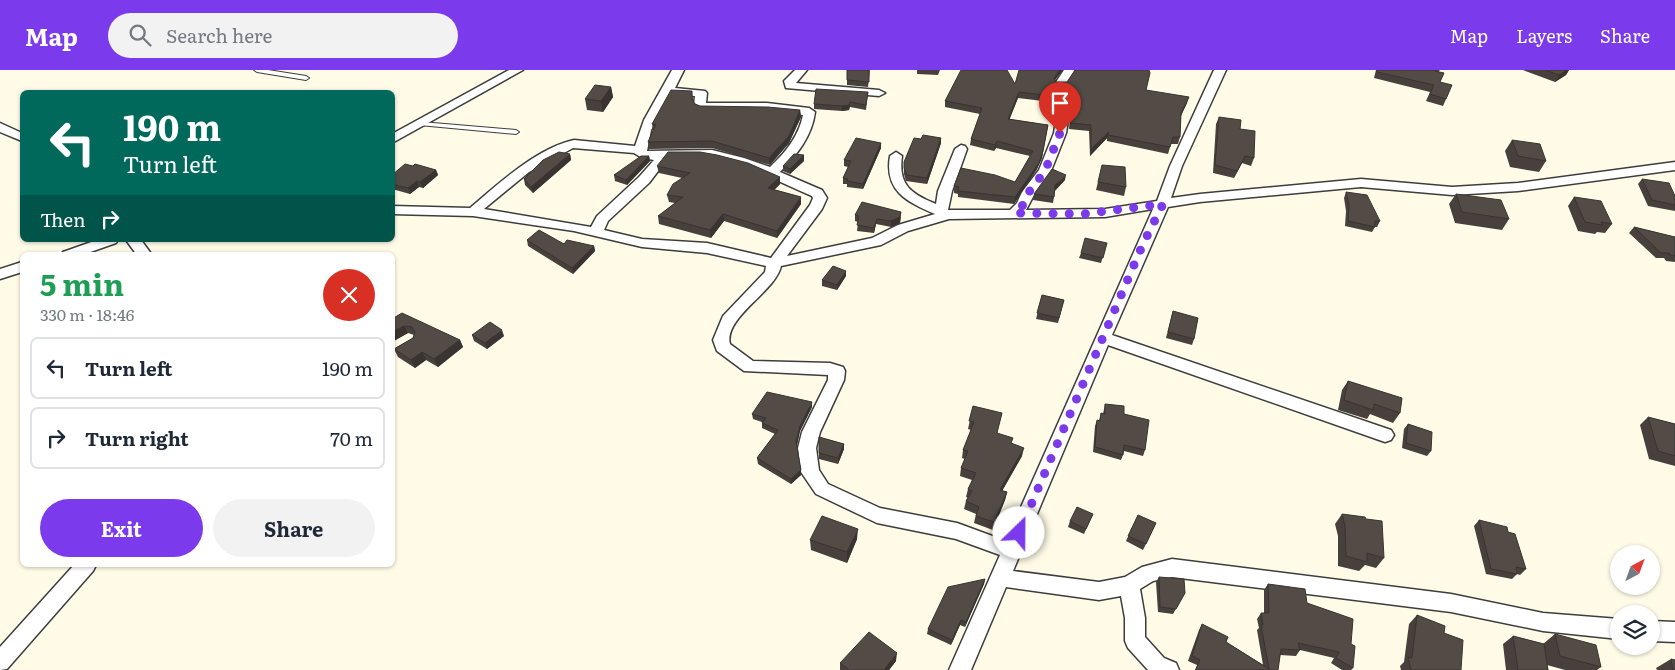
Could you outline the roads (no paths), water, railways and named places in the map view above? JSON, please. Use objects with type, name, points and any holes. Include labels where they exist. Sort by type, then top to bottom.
[{"type":"street","points":[[395,137],[517,70]]},
{"type":"street","points":[[641,153],[642,134],[649,118],[678,70]]},
{"type":"street","points":[[802,70],[790,81],[790,86],[880,92]]},
{"type":"street","points":[[1060,85],[1070,70]]},
{"type":"street","points":[[960,670],[1163,204],[1176,166],[1220,70]]},
{"type":"street","points":[[667,91],[701,94],[700,105],[702,107],[767,107],[809,112],[793,152],[771,173]]},
{"type":"street","points":[[1015,213],[1023,205],[1029,192],[1045,171],[1060,133],[1064,108]]},
{"type":"street","points":[[0,127],[20,136]]},
{"type":"street","points":[[473,212],[524,169],[574,144],[637,150],[641,153],[664,156],[675,153],[713,154],[743,161],[817,193],[820,198],[817,206],[774,264],[772,273],[728,320],[721,340],[723,347],[750,367],[830,369],[837,371],[836,380],[811,432],[807,448],[810,472],[822,489],[877,515],[957,531],[1012,551]]},
{"type":"street","points":[[945,214],[945,191],[961,149]]},
{"type":"street","points":[[595,233],[602,219],[644,180],[664,156]]},
{"type":"street","points":[[896,156],[893,166],[898,185],[915,200],[945,214]]},
{"type":"street","points":[[395,210],[473,212],[574,227],[642,243],[708,248],[774,264],[876,242],[903,228],[945,214],[1083,214],[1200,198],[1258,194],[1341,184],[1452,191],[1518,187],[1675,166]]},
{"type":"street","points":[[77,252],[106,242]]},
{"type":"street","points":[[135,242],[143,252]]},
{"type":"street","points":[[0,274],[20,268]]},
{"type":"street","points":[[1103,338],[1290,404],[1385,435]]},
{"type":"street","points":[[0,662],[84,567]]},
{"type":"street","points":[[1001,578],[1099,591],[1129,585],[1149,574],[1172,568],[1452,603],[1543,622],[1610,628]]},
{"type":"street","points":[[1129,585],[1135,618],[1135,641],[1157,664],[1168,670]]},
{"type":"street","points":[[1660,631],[1675,632]]},
{"type":"lane","points":[[257,70],[306,78]]},
{"type":"lane","points":[[421,124],[516,132]]}]
